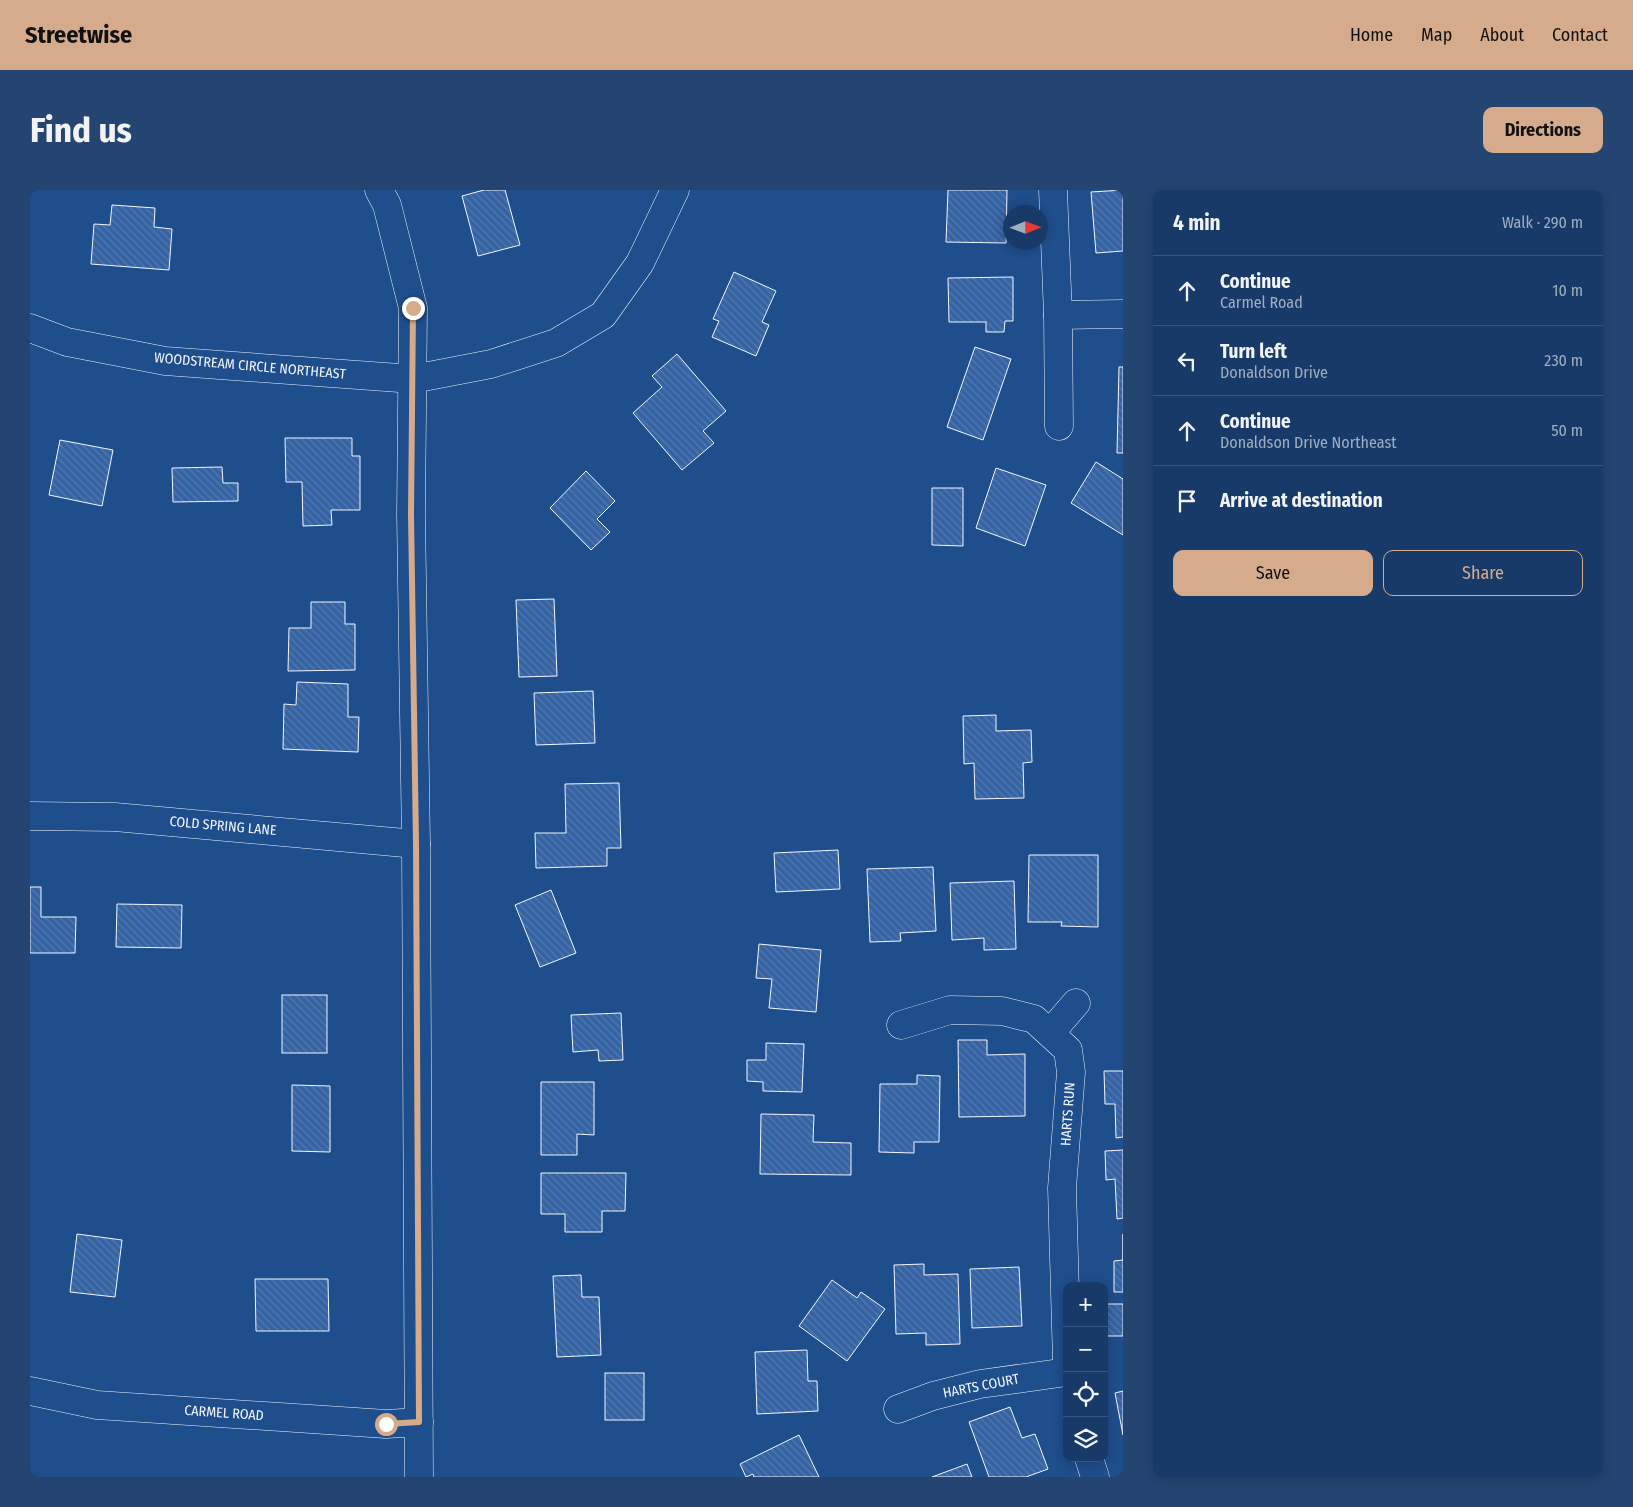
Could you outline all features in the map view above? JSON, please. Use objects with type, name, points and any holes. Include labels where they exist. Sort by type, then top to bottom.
[{"type":"street","points":[[379,190],[387,205],[413,308],[411,494],[416,844],[419,1477]]},
{"type":"street","name":"WOODSTREAM CIRCLE NORTHEAST","points":[[30,328],[66,342],[166,361],[413,379],[491,364],[556,343],[603,316],[640,263],[675,190]]},
{"type":"street","points":[[1053,190],[1058,315],[1059,426]]},
{"type":"street","points":[[1058,315],[1123,314]]},
{"type":"street","name":"COLD SPRING LANE","points":[[30,816],[115,817],[416,844]]},
{"type":"street","points":[[1051,1032],[1076,1003]]},
{"type":"street","name":"HARTS RUN","points":[[901,1025],[950,1010],[977,1009],[1002,1011],[1034,1019],[1051,1032],[1068,1050],[1072,1072],[1062,1188],[1066,1327]]},
{"type":"street","name":"HARTS COURT","points":[[898,1409],[933,1396],[980,1384],[1063,1373]]},
{"type":"street","name":"CARMEL ROAD","points":[[30,1391],[97,1405],[386,1424],[419,1422]]},
{"type":"street","points":[[1090,1462],[1095,1477]]},
{"type":"building","points":[[484,190],[505,190],[520,245],[478,256],[462,196]]},
{"type":"building","points":[[948,190],[1007,190],[1007,205],[1003,205],[1003,243],[946,242]]},
{"type":"building","points":[[1123,190],[1123,251],[1096,253],[1091,192]]},
{"type":"building","points":[[112,205],[155,208],[154,227],[172,229],[169,270],[91,264],[94,224],[110,225]]},
{"type":"building","points":[[734,272],[776,291],[762,322],[769,325],[756,356],[712,337],[719,321],[713,319]]},
{"type":"building","points":[[1013,277],[1013,321],[1005,321],[1004,332],[986,332],[986,322],[949,322],[948,278]]},
{"type":"building","points":[[975,347],[1011,359],[983,440],[947,427]]},
{"type":"building","points":[[677,354],[726,411],[703,431],[714,443],[682,470],[633,413],[662,387],[652,376]]},
{"type":"building","points":[[1119,367],[1123,367],[1123,453],[1117,453]]},
{"type":"building","points":[[285,438],[352,438],[352,456],[360,456],[360,510],[331,510],[332,525],[303,526],[302,482],[286,482]]},
{"type":"building","points":[[60,440],[113,450],[102,506],[49,495]]},
{"type":"building","points":[[1096,462],[1123,479],[1123,535],[1071,503]]},
{"type":"building","points":[[222,467],[223,483],[238,483],[238,501],[173,502],[172,468]]},
{"type":"building","points":[[996,468],[1046,485],[1025,546],[976,528]]},
{"type":"building","points":[[586,471],[615,501],[597,519],[610,532],[591,550],[550,508]]},
{"type":"building","points":[[932,488],[963,488],[963,546],[932,545]]},
{"type":"building","points":[[554,599],[557,676],[519,677],[516,600]]},
{"type":"building","points":[[311,602],[345,602],[345,624],[355,624],[355,670],[288,671],[289,628],[311,628]]},
{"type":"building","points":[[297,682],[348,684],[348,717],[359,717],[358,752],[283,749],[284,704],[296,705]]},
{"type":"building","points":[[593,691],[595,743],[536,745],[534,693]]},
{"type":"building","points":[[996,715],[996,731],[1031,730],[1032,762],[1023,763],[1024,798],[975,799],[974,763],[964,764],[963,716]]},
{"type":"building","points":[[619,783],[621,848],[607,848],[607,866],[536,868],[535,833],[566,833],[565,784]]},
{"type":"building","points":[[838,850],[840,889],[776,892],[774,853]]},
{"type":"building","points":[[1029,855],[1098,855],[1098,927],[1061,926],[1062,922],[1028,922]]},
{"type":"building","points":[[933,867],[936,931],[900,933],[901,941],[870,942],[867,869]]},
{"type":"building","points":[[1014,881],[1016,949],[984,950],[984,938],[952,940],[950,883]]},
{"type":"building","points":[[30,887],[41,887],[41,917],[76,917],[75,953],[30,953]]},
{"type":"building","points":[[551,890],[576,953],[540,967],[515,905]]},
{"type":"building","points":[[117,904],[182,905],[181,948],[116,947]]},
{"type":"building","points":[[759,944],[821,950],[816,1012],[769,1008],[772,979],[756,978]]},
{"type":"building","points":[[282,995],[327,995],[327,1053],[282,1053]]},
{"type":"building","points":[[621,1013],[623,1060],[599,1061],[598,1050],[573,1052],[571,1015]]},
{"type":"building","points":[[958,1040],[987,1040],[987,1055],[1025,1054],[1025,1116],[959,1117]]},
{"type":"building","points":[[766,1043],[804,1044],[802,1092],[763,1091],[763,1082],[747,1081],[747,1060],[766,1060]]},
{"type":"building","points":[[1104,1071],[1123,1071],[1123,1137],[1116,1138],[1115,1104],[1105,1104]]},
{"type":"building","points":[[917,1075],[940,1076],[939,1142],[914,1142],[914,1153],[879,1152],[880,1084],[917,1084]]},
{"type":"building","points":[[541,1082],[594,1082],[594,1135],[577,1134],[577,1155],[541,1155]]},
{"type":"building","points":[[292,1085],[330,1086],[330,1152],[292,1151]]},
{"type":"building","points":[[761,1114],[814,1115],[813,1142],[851,1143],[851,1175],[760,1174]]},
{"type":"building","points":[[1123,1150],[1123,1218],[1117,1219],[1115,1179],[1106,1180],[1105,1151]]},
{"type":"building","points":[[541,1173],[626,1173],[625,1211],[602,1211],[602,1232],[565,1232],[565,1214],[541,1214]]},
{"type":"building","points":[[77,1234],[122,1240],[115,1297],[70,1292]]},
{"type":"building","points":[[1123,1260],[1123,1292],[1114,1292],[1114,1261]]},
{"type":"building","points":[[924,1264],[924,1275],[958,1274],[960,1344],[926,1345],[926,1333],[896,1334],[894,1265]]},
{"type":"building","points":[[1019,1267],[1022,1326],[972,1328],[970,1269]]},
{"type":"building","points":[[581,1275],[582,1297],[599,1297],[601,1355],[557,1357],[553,1276]]},
{"type":"building","points":[[255,1279],[328,1279],[329,1331],[256,1331]]},
{"type":"building","points":[[832,1280],[857,1298],[861,1292],[885,1309],[847,1361],[799,1326]]},
{"type":"building","points":[[1108,1304],[1123,1304],[1123,1336],[1108,1336]]},
{"type":"building","points":[[807,1350],[808,1381],[817,1381],[818,1411],[757,1414],[755,1352]]},
{"type":"building","points":[[605,1373],[644,1373],[644,1420],[605,1420]]},
{"type":"building","points":[[1123,1391],[1123,1435],[1115,1393]]},
{"type":"building","points":[[1010,1407],[1022,1438],[1035,1434],[1048,1469],[1026,1477],[989,1477],[969,1422]]},
{"type":"building","points":[[799,1435],[819,1477],[754,1477],[753,1474],[746,1477],[740,1464]]},
{"type":"building","points":[[967,1464],[972,1477],[932,1477]]},
{"type":"route","points":[[386,1424],[419,1422],[416,844],[411,514],[413,308]]}]
